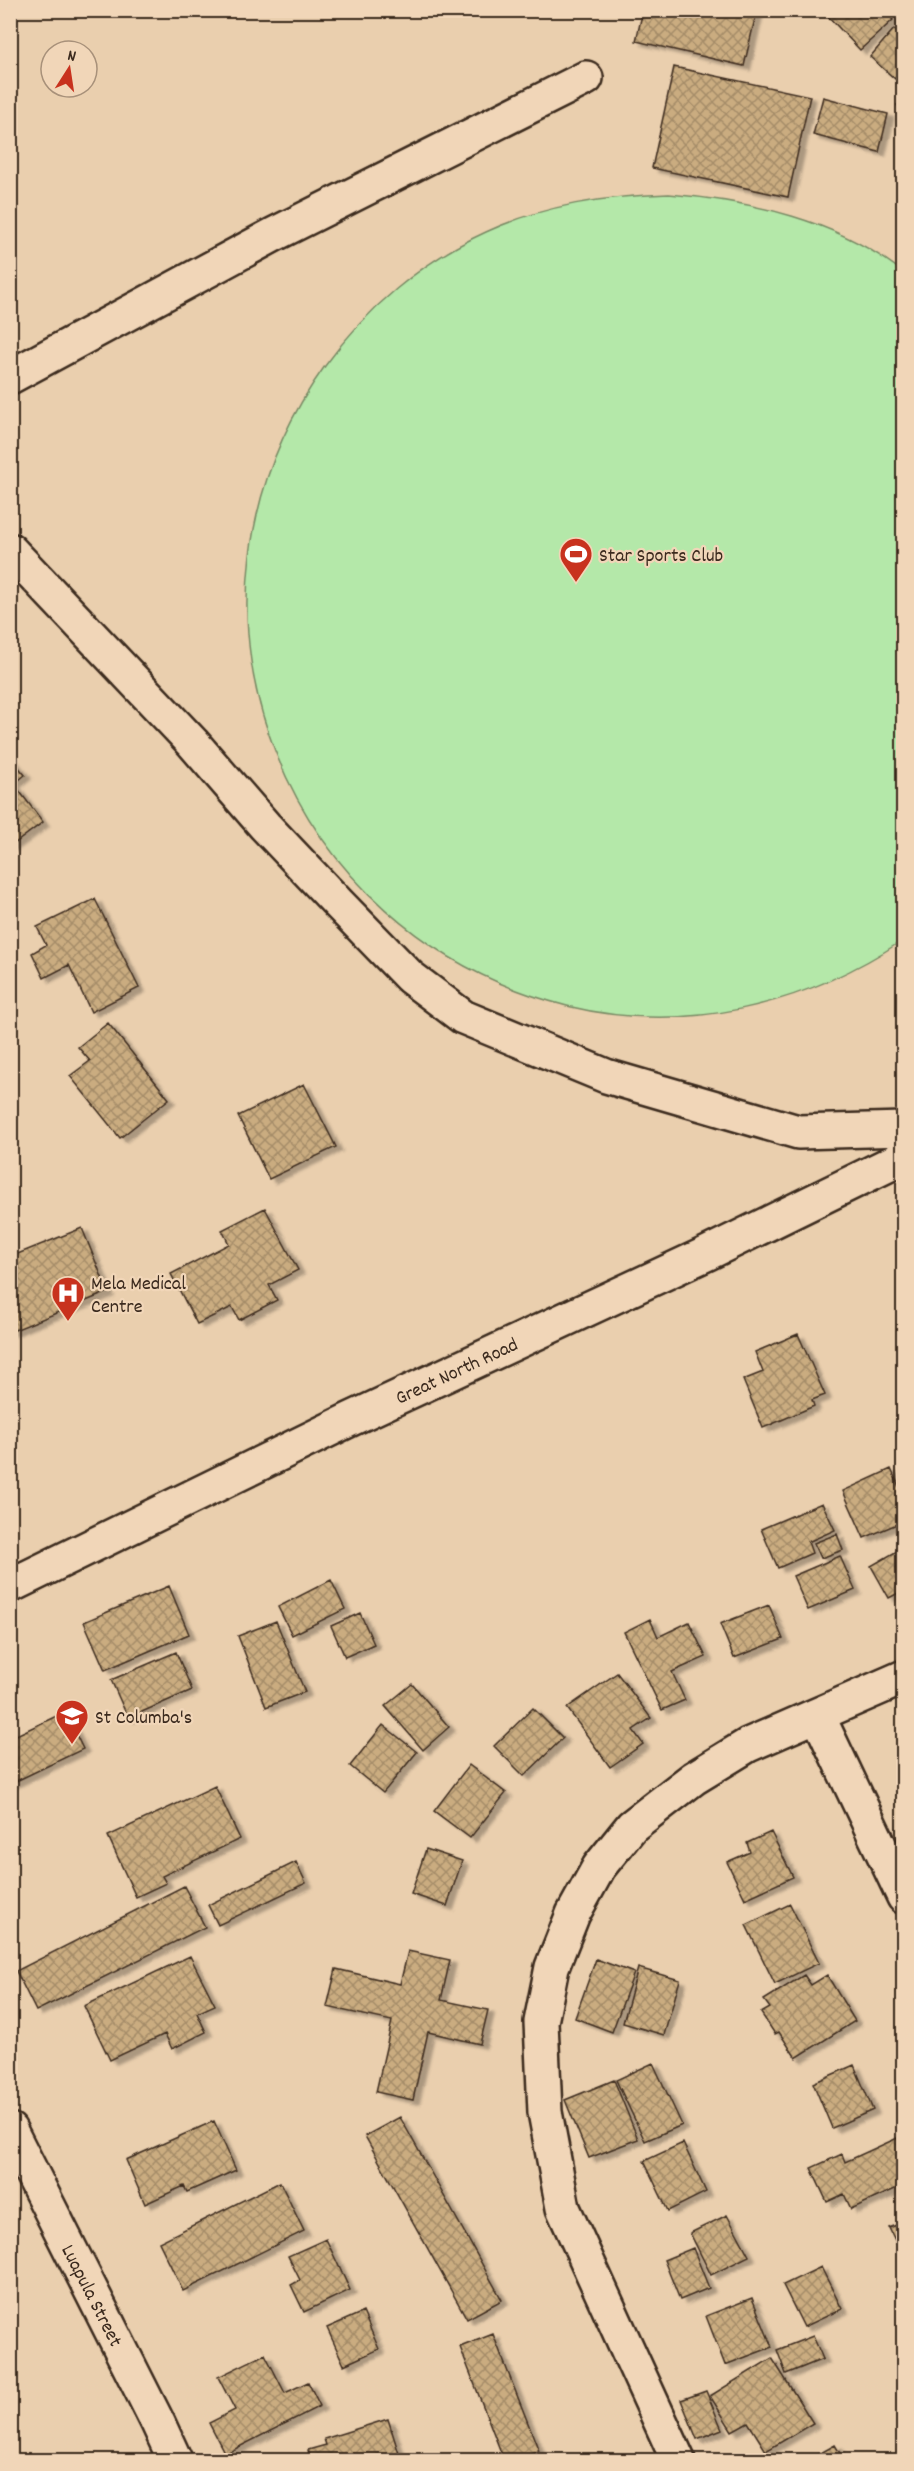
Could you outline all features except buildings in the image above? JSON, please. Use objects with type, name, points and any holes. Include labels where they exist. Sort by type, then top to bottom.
[{"type":"main road","points":[[10,377],[273,235],[586,78]]},
{"type":"main road","points":[[10,550],[193,743],[265,826],[338,903],[410,977],[463,1017],[606,1076],[798,1132],[903,1129]]},
{"type":"main road","name":"Great North Road","points":[[10,1586],[351,1419],[708,1253],[903,1157]]},
{"type":"main road","points":[[678,2460],[563,2208],[544,2112],[541,2022],[552,1966],[573,1914],[599,1867],[632,1826],[694,1778],[748,1745],[903,1677]]},
{"type":"main road","points":[[818,1716],[903,1897]]},
{"type":"main road","name":"Luapula Street","points":[[10,2130],[175,2460]]},
{"type":"green space","name":"Star Sports Club","points":[[669,194],[731,202],[792,216],[851,239],[904,273],[903,940],[865,963],[784,998],[742,1009],[699,1015],[655,1017],[611,1014],[567,1006],[468,968],[385,910],[320,836],[275,750],[250,656],[250,558],[274,460],[325,366],[358,325],[397,288],[462,244],[530,215],[599,200]]},
{"type":"place","name":"Star Sports Club","points":[[576,583]]},
{"type":"place","name":"Mela Medical Centre","points":[[68,1322]]},
{"type":"place","name":"St Columba's","points":[[72,1745]]}]
